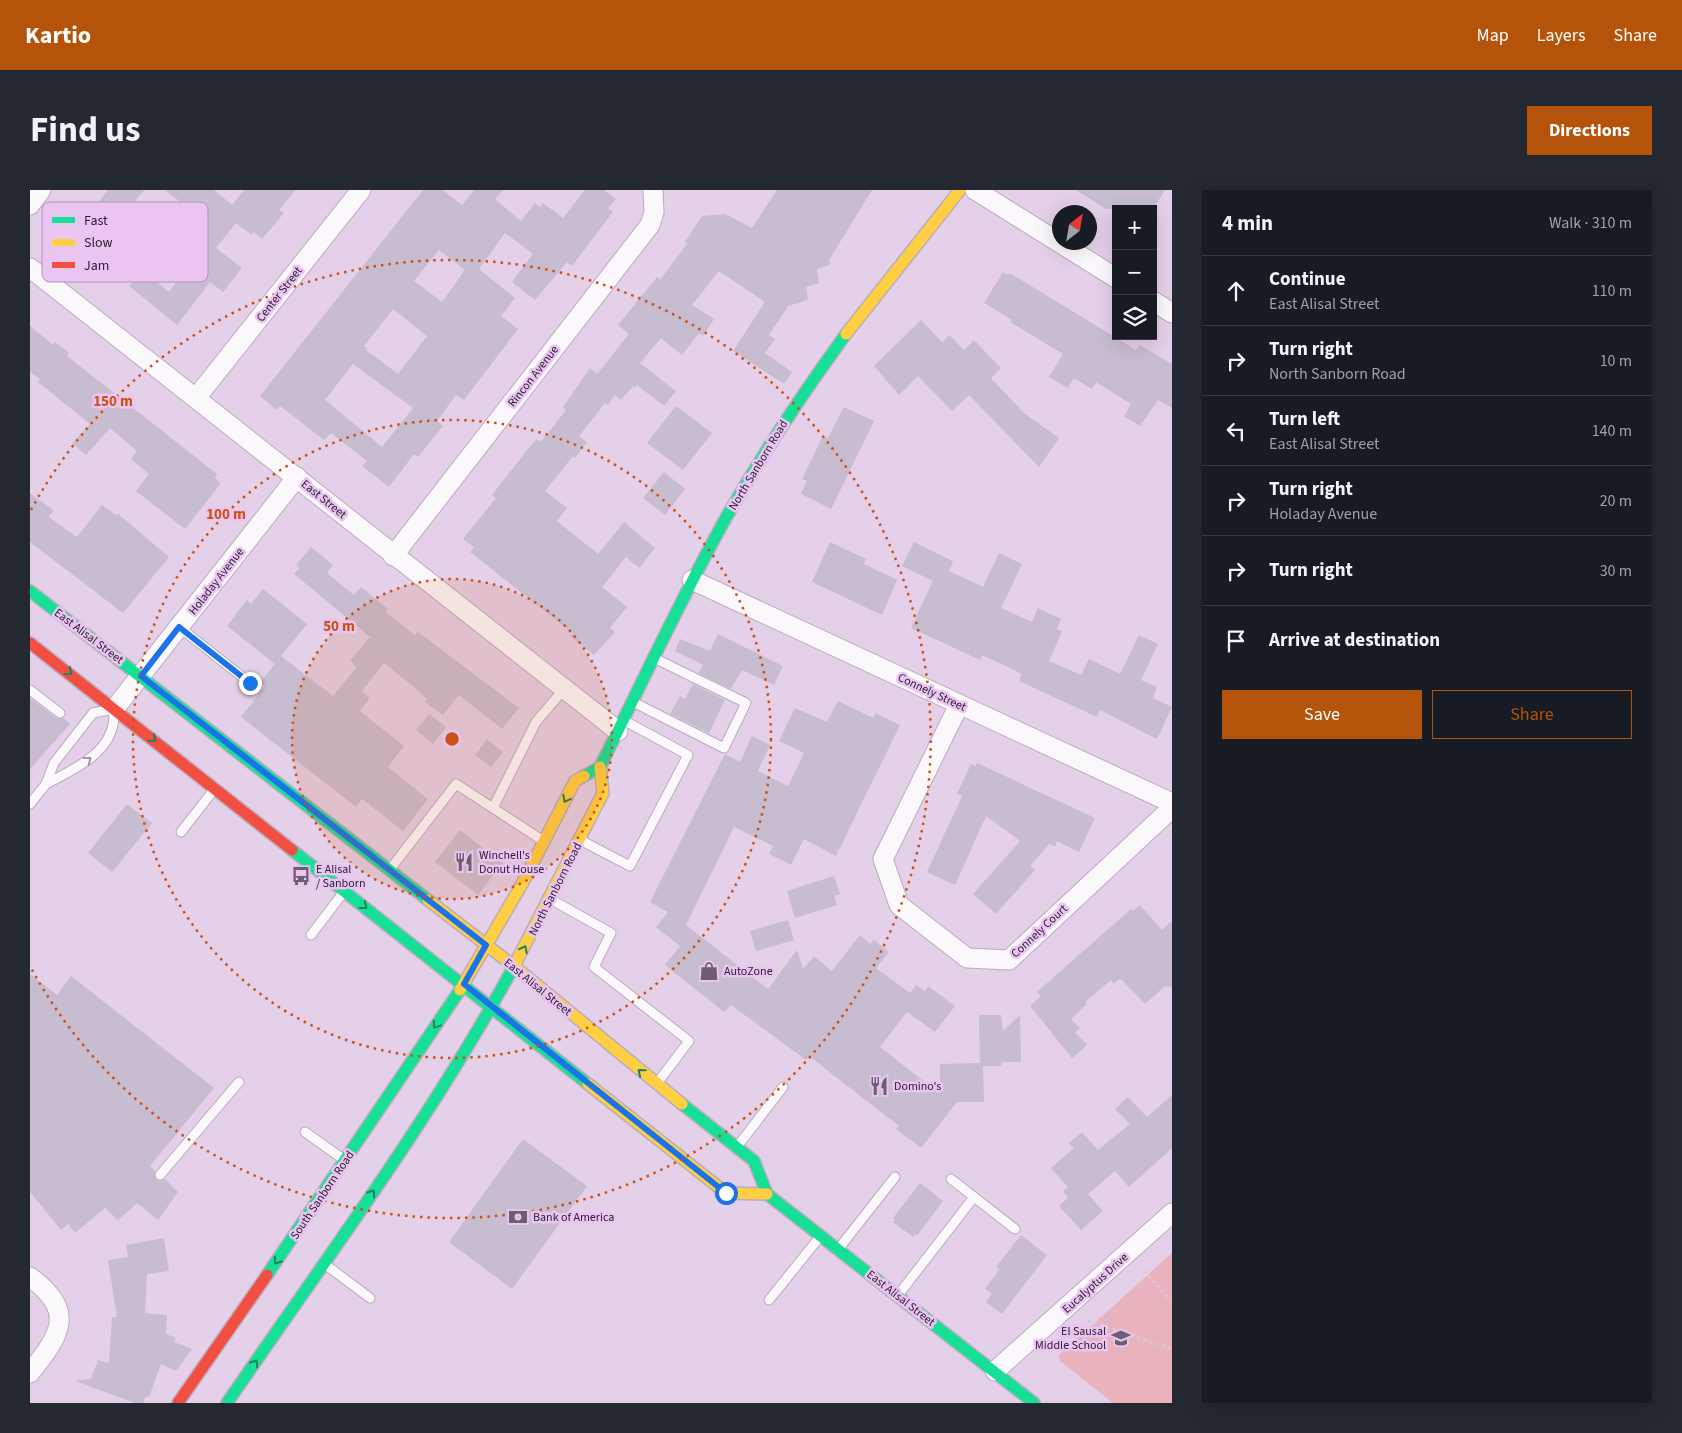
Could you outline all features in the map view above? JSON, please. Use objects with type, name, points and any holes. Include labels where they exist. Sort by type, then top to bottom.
[{"type":"main road","name":"North Sanborn Road","points":[[492,1007],[550,900],[603,793],[600,767],[692,580],[746,483],[791,410],[904,256],[960,190]]},
{"type":"main road","name":"East Alisal Street","points":[[30,591],[515,967],[656,1084],[737,1147],[758,1166],[767,1194],[1034,1403]]},
{"type":"main road","points":[[30,642],[726,1193],[767,1194]]},
{"type":"main road","points":[[464,984],[522,884],[575,781],[600,767]]},
{"type":"main road","name":"South Sanborn Road","points":[[178,1403],[345,1161],[464,984]]},
{"type":"main road","points":[[227,1403],[401,1150],[492,1007]]},
{"type":"street","points":[[30,205],[42,190]]},
{"type":"street","name":"Center Street","points":[[196,398],[362,190]]},
{"type":"street","name":"Rincon Avenue","points":[[394,556],[650,225],[654,212],[653,190]]},
{"type":"street","points":[[975,190],[1112,276]]},
{"type":"street","name":"East Street","points":[[30,268],[42,277]]},
{"type":"street","name":"East Street","points":[[48,282],[564,689],[621,726]]},
{"type":"street","points":[[1157,304],[1172,313]]},
{"type":"street","name":"Holaday Avenue","points":[[115,708],[297,477]]},
{"type":"street","name":"Connely Street","points":[[692,580],[1172,803]]},
{"type":"street","name":"Connely Court","points":[[959,704],[883,859],[898,905],[967,958],[1009,960],[1172,808]]},
{"type":"street","name":"Eucalyptus Drive","points":[[995,1371],[1172,1214]]},
{"type":"street","points":[[30,1373],[52,1344],[58,1332],[60,1321],[53,1300],[34,1279]]},
{"type":"lane","points":[[179,627],[250,683]]},
{"type":"lane","points":[[633,702],[724,748],[746,703],[654,658]]},
{"type":"lane","points":[[493,808],[536,722],[564,689]]},
{"type":"lane","points":[[30,690],[60,714]]},
{"type":"lane","points":[[30,804],[46,784],[54,763],[93,713],[115,708],[114,729],[92,758],[46,784]]},
{"type":"lane","points":[[579,840],[630,866],[688,755],[621,726]]},
{"type":"lane","points":[[390,870],[456,784],[544,841]]},
{"type":"lane","points":[[181,832],[214,789]]},
{"type":"lane","points":[[311,935],[345,890]]},
{"type":"lane","points":[[550,900],[611,933],[594,967],[688,1041],[656,1084]]},
{"type":"lane","points":[[160,1175],[239,1082]]},
{"type":"lane","points":[[737,1147],[783,1088]]},
{"type":"lane","points":[[305,1132],[345,1161]]},
{"type":"lane","points":[[838,1249],[895,1177]]},
{"type":"lane","points":[[951,1179],[1014,1229]]},
{"type":"lane","points":[[898,1296],[974,1197]]},
{"type":"lane","points":[[769,1300],[820,1236]]},
{"type":"lane","points":[[323,1263],[370,1298]]},
{"type":"path","points":[[1144,1271],[1172,1302]]},
{"type":"path","points":[[1088,1321],[1172,1349]]},
{"type":"shaded area","name":"El Sausal Middle School","points":[[1172,1253],[1172,1403],[1113,1403],[1060,1361],[1059,1355]]},
{"type":"building","points":[[108,190],[144,190],[134,202],[98,202]]},
{"type":"building","points":[[165,190],[214,190],[232,205],[244,190],[295,190],[279,210],[284,213],[262,239],[254,232],[252,235],[236,223],[216,248],[242,268],[223,292],[210,282],[177,325],[129,286],[132,282],[157,282],[169,292],[176,282],[208,282],[208,202],[180,202]]},
{"type":"building","points":[[423,190],[443,190],[462,205],[474,190],[503,190],[495,199],[521,221],[535,203],[540,207],[543,203],[563,218],[585,190],[604,190],[616,199],[608,208],[613,212],[572,266],[567,262],[535,300],[512,282],[533,254],[505,233],[479,269],[515,298],[501,316],[518,329],[464,400],[456,395],[437,421],[443,426],[418,457],[414,454],[389,487],[362,466],[367,461],[331,433],[324,440],[280,406],[277,410],[260,396]],"holes":[[[439,250],[465,270],[442,302],[414,281]],[[393,309],[427,336],[398,374],[366,350],[367,348],[364,346]],[[353,364],[413,408],[382,447],[325,400]]]},
{"type":"building","points":[[777,190],[872,190],[829,260],[830,265],[817,269],[819,283],[806,287],[808,300],[788,306],[769,335],[775,339],[765,353],[792,372],[784,384],[733,351],[765,302],[719,271],[692,305],[714,319],[703,336],[699,333],[682,355],[661,338],[640,363],[676,391],[664,406],[637,385],[634,388],[633,386],[621,400],[615,395],[608,405],[605,403],[579,436],[587,442],[575,458],[573,456],[545,491],[567,508],[557,521],[598,554],[624,522],[655,548],[639,568],[626,557],[602,587],[627,607],[610,628],[615,632],[594,655],[570,636],[573,633],[470,552],[474,547],[463,539],[496,498],[492,495],[528,449],[537,439],[541,442],[566,410],[563,407],[590,368],[597,374],[629,334],[618,325],[657,277],[660,280],[687,244],[685,242],[702,216],[725,214],[752,228]]},
{"type":"building","points":[[1076,190],[1165,190],[1156,205],[1112,205],[1112,209],[1106,209]]},
{"type":"building","points":[[1003,272],[1008,275],[1010,273],[1112,335],[1112,340],[1120,340],[1136,350],[1140,345],[1172,364],[1172,408],[1158,400],[1140,426],[1124,416],[1131,404],[1096,382],[1092,389],[1074,378],[1068,388],[1049,377],[1063,354],[1010,322],[1012,320],[984,303]]},
{"type":"building","points":[[921,320],[942,342],[949,335],[964,350],[974,340],[1001,368],[991,378],[1024,413],[1059,438],[1039,467],[969,395],[952,411],[918,376],[899,395],[874,366]]},
{"type":"building","points":[[30,326],[53,345],[55,342],[69,353],[67,356],[217,474],[215,478],[221,483],[185,529],[136,491],[149,474],[131,459],[137,451],[110,428],[86,455],[72,443],[90,424],[38,382],[40,379],[30,372]]},
{"type":"building","points":[[676,406],[712,433],[683,470],[647,443]]},
{"type":"building","points":[[844,407],[874,421],[831,509],[801,494],[807,481],[802,479],[823,436],[828,438]]},
{"type":"building","points":[[664,472],[685,489],[665,515],[643,498]]},
{"type":"building","points":[[30,493],[54,511],[49,517],[77,537],[102,505],[116,515],[118,514],[169,557],[123,613],[30,542]]},
{"type":"building","points":[[830,542],[866,559],[864,564],[897,580],[882,615],[812,582]]},
{"type":"building","points":[[914,542],[953,561],[949,571],[983,587],[999,553],[1022,564],[1001,608],[1032,622],[1038,608],[1061,619],[1057,629],[1062,631],[1049,661],[1081,675],[1089,659],[1120,674],[1139,635],[1158,644],[1141,680],[1157,687],[1153,698],[1172,707],[1157,739],[1100,710],[1097,717],[1019,681],[1022,674],[982,655],[980,660],[911,628],[933,581],[902,566]]},
{"type":"building","points":[[311,547],[333,565],[327,573],[354,595],[361,587],[388,609],[386,612],[415,635],[418,632],[519,708],[502,729],[459,695],[443,715],[425,702],[427,700],[419,691],[384,663],[362,691],[370,698],[360,711],[404,746],[388,767],[428,799],[403,831],[362,799],[356,807],[241,717],[265,686],[260,683],[275,664],[227,626],[247,600],[251,604],[263,589],[307,624],[281,656],[333,696],[357,667],[350,661],[370,637],[294,574],[299,568],[296,565]]},
{"type":"building","points":[[718,634],[783,666],[774,685],[742,670],[731,689],[698,673],[703,665],[675,651],[680,639],[710,651]]},
{"type":"building","points":[[693,684],[725,700],[709,733],[670,714],[680,696],[685,699]]},
{"type":"building","points":[[30,698],[56,718],[63,718],[70,724],[30,769]]},
{"type":"building","points":[[838,701],[873,718],[875,713],[900,725],[836,856],[804,839],[791,865],[769,854],[773,846],[734,827],[686,925],[768,989],[797,950],[803,969],[814,956],[832,971],[860,935],[870,944],[874,940],[889,952],[876,968],[910,993],[916,985],[925,991],[928,986],[955,1006],[935,1032],[907,1012],[880,1047],[940,1094],[940,1064],[980,1063],[979,1015],[1001,1015],[1003,1031],[1020,1015],[1021,1062],[1001,1062],[1001,1066],[983,1066],[984,1102],[957,1102],[921,1148],[896,1129],[899,1126],[809,1056],[806,1060],[731,1005],[724,1012],[665,965],[680,946],[656,927],[668,912],[650,902],[725,754],[740,762],[752,736],[770,745],[758,771],[788,786],[804,753],[779,741],[795,708],[827,722]]},
{"type":"building","points":[[429,714],[446,727],[433,744],[416,730]]},
{"type":"building","points":[[487,739],[503,752],[491,767],[475,755]]},
{"type":"building","points":[[977,763],[1095,818],[1079,852],[1057,841],[1055,847],[1049,844],[1030,866],[1035,870],[996,914],[973,894],[1020,841],[986,816],[955,885],[927,872],[962,796],[957,794],[971,764],[976,766]]},
{"type":"building","points":[[127,804],[152,823],[112,872],[88,853]]},
{"type":"building","points":[[460,830],[503,863],[478,895],[435,862]]},
{"type":"building","points":[[834,876],[840,894],[834,896],[837,905],[795,918],[787,891]]},
{"type":"building","points":[[1140,905],[1162,930],[1172,921],[1172,987],[1165,986],[1145,1004],[1122,980],[1119,979],[1114,984],[1111,980],[1085,1002],[1087,1004],[1071,1019],[1080,1028],[1075,1032],[1087,1045],[1072,1058],[1030,1006],[1041,996],[1037,992],[1131,909],[1133,911]]},
{"type":"building","points":[[788,920],[794,940],[756,951],[750,931]]},
{"type":"building","points":[[30,974],[57,995],[71,976],[214,1088],[150,1166],[155,1171],[156,1179],[159,1181],[165,1179],[178,1192],[158,1220],[137,1203],[118,1220],[105,1208],[75,1233],[68,1224],[61,1230],[30,1192]]},
{"type":"building","points":[[1172,1095],[1172,1148],[1129,1187],[1115,1171],[1088,1194],[1103,1211],[1081,1230],[1059,1206],[1068,1198],[1063,1191],[1068,1187],[1051,1168],[1074,1148],[1069,1143],[1082,1132],[1098,1150],[1130,1124],[1115,1109],[1128,1097],[1147,1117]]},
{"type":"building","points":[[523,1139],[587,1186],[512,1289],[449,1242]]},
{"type":"building","points":[[920,1183],[943,1201],[917,1236],[915,1234],[913,1237],[893,1222],[895,1219],[893,1218]]},
{"type":"building","points":[[1021,1235],[1047,1255],[1002,1314],[986,1302],[992,1294],[985,1289],[1000,1269],[996,1267]]},
{"type":"building","points":[[164,1238],[169,1271],[147,1274],[145,1313],[167,1315],[166,1334],[176,1338],[174,1342],[192,1349],[176,1371],[161,1364],[149,1397],[146,1396],[143,1403],[135,1403],[75,1381],[91,1379],[98,1360],[109,1363],[112,1317],[117,1317],[108,1260],[128,1257],[126,1245]]},
{"type":"traffic: fast","points":[[584,776],[600,767],[662,641],[727,516],[814,378],[846,334]]},
{"type":"traffic: fast","points":[[30,591],[428,900]]},
{"type":"traffic: fast","points":[[292,850],[588,1084]]},
{"type":"traffic: fast","points":[[227,1403],[413,1134],[482,1023],[514,966]]},
{"type":"traffic: fast","points":[[267,1275],[460,990]]},
{"type":"traffic: fast","points":[[682,1104],[754,1161],[767,1194],[1034,1403]]},
{"type":"traffic: slow","points":[[846,334],[960,190]]},
{"type":"traffic: slow","points":[[514,966],[603,793],[600,767]]},
{"type":"traffic: slow","points":[[460,990],[522,884],[575,781],[584,776]]},
{"type":"traffic: slow","points":[[428,900],[515,967],[682,1104]]},
{"type":"traffic: slow","points":[[588,1084],[726,1193],[767,1194]]},
{"type":"traffic: jam","points":[[30,643],[292,850]]},
{"type":"traffic: jam","points":[[178,1403],[267,1275]]},
{"type":"place","name":"Winchell's Donut House","points":[[464,862]]},
{"type":"place","name":"E Alisal / Sanborn","points":[[301,876]]},
{"type":"place","name":"AutoZone","points":[[709,971]]},
{"type":"place","name":"Domino's","points":[[879,1086]]},
{"type":"place","name":"Bank of America","points":[[518,1217]]},
{"type":"place","name":"El Sausal Middle School","points":[[1121,1338]]},
{"type":"route","points":[[250,683],[179,627],[141,676],[486,945],[464,984],[726,1193]]}]
